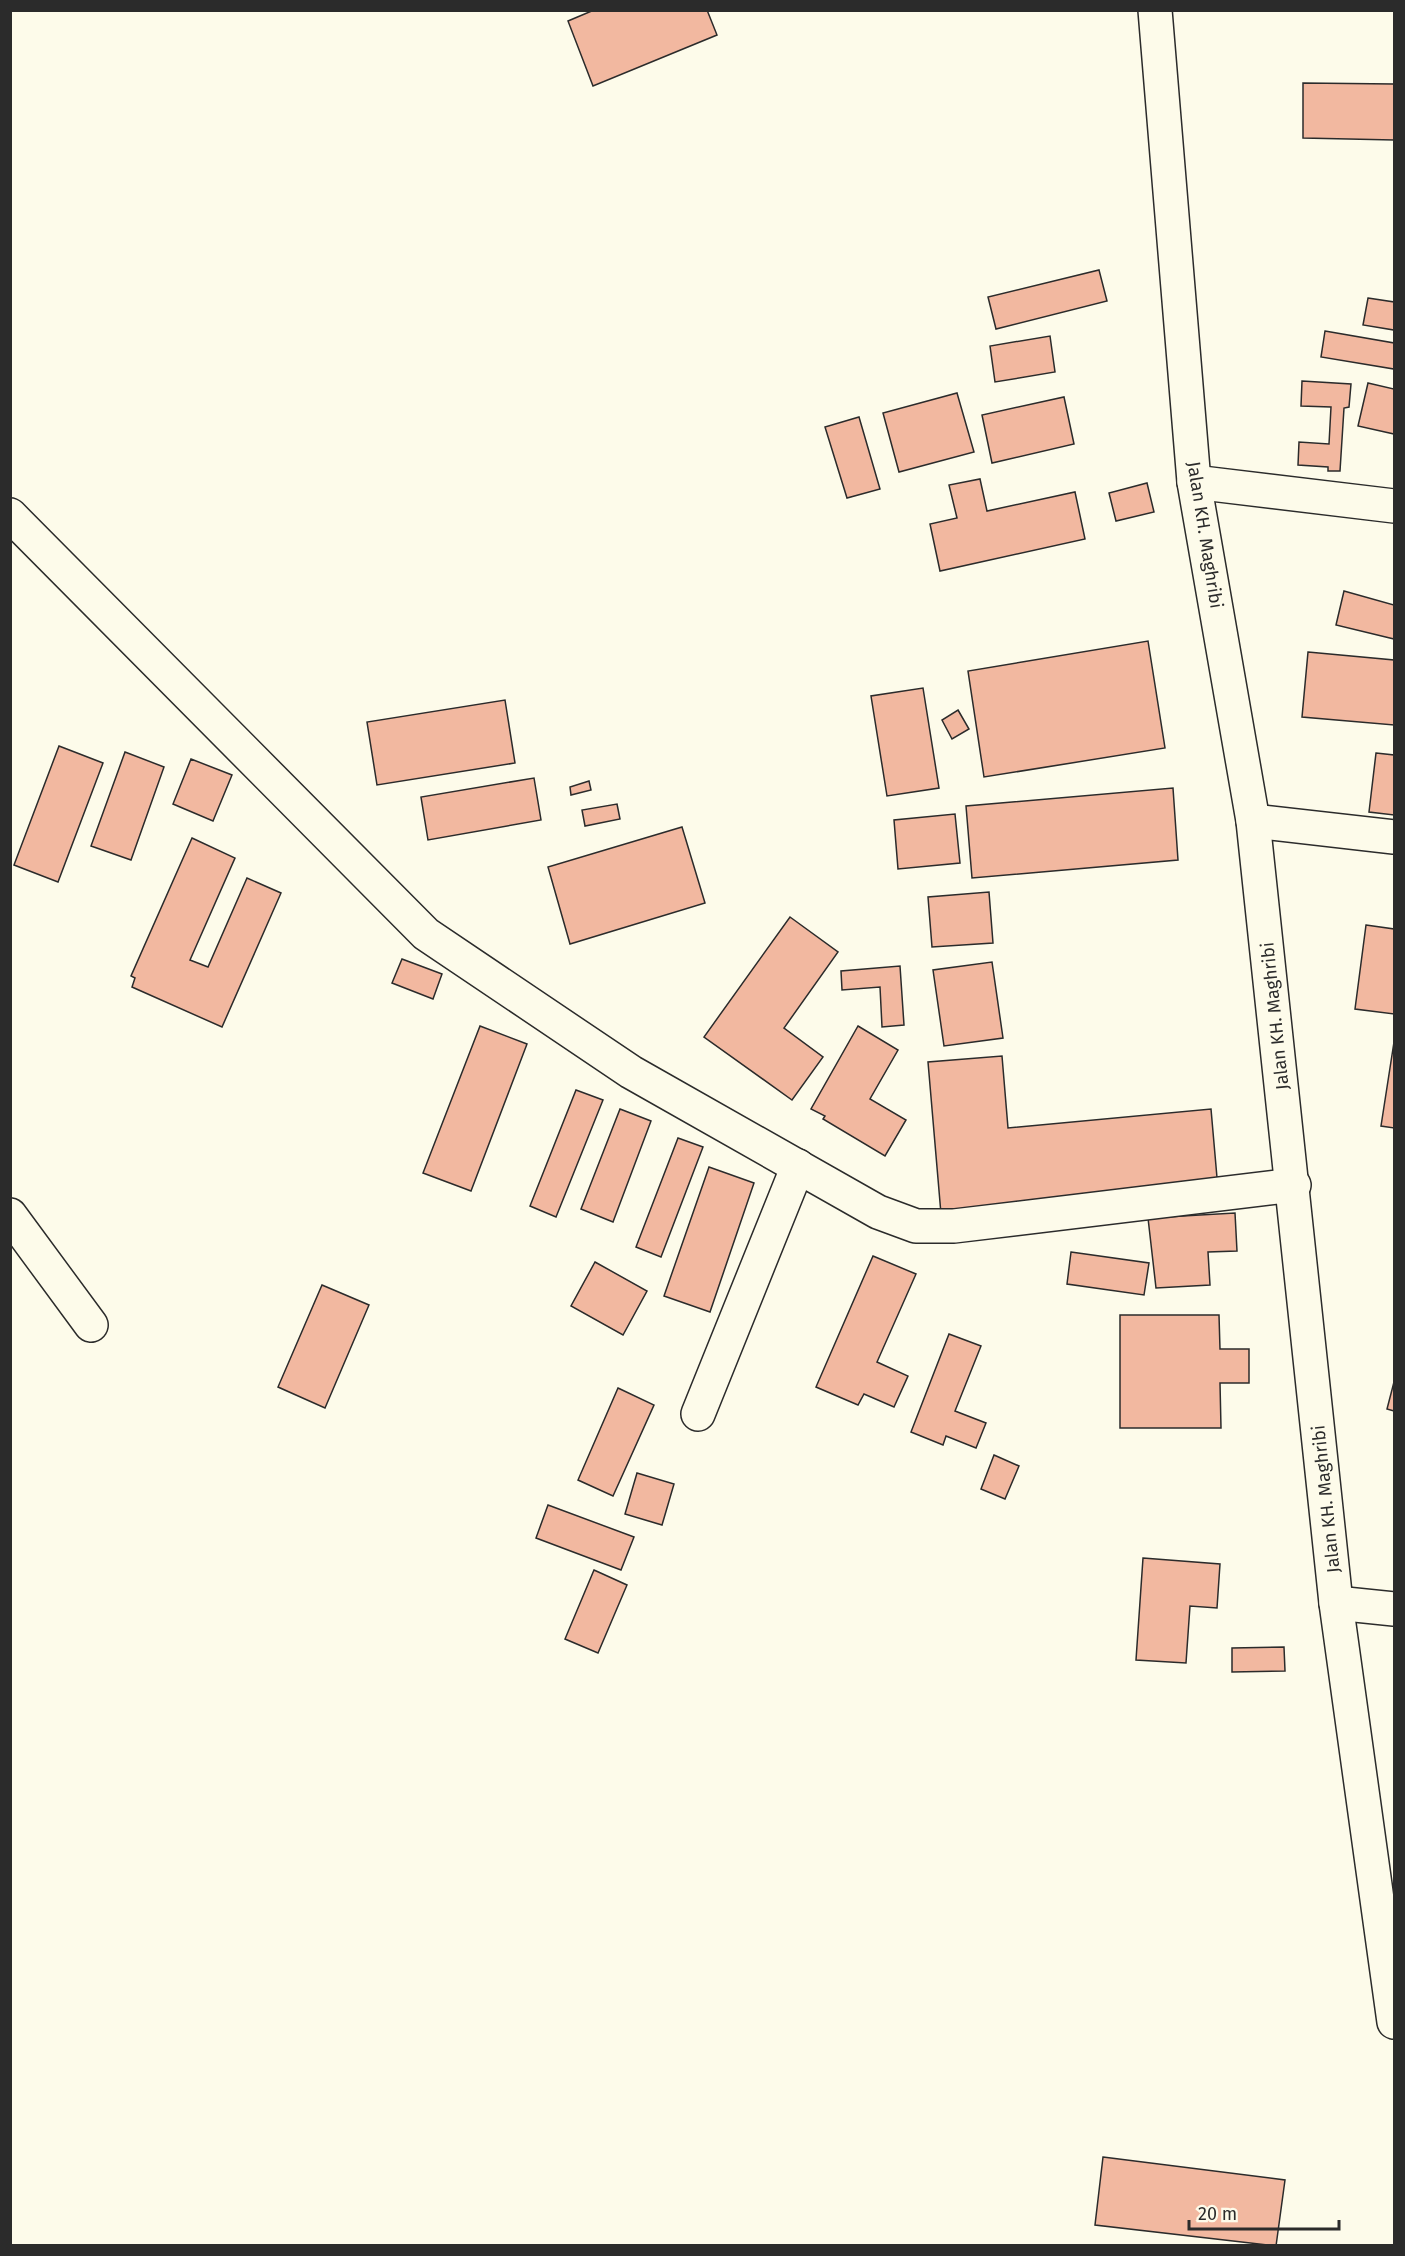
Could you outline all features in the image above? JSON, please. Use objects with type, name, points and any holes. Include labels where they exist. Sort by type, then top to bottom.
[{"type":"main road","name":"Jalan KH. Maghribi","points":[[1155,10],[1194,482],[1253,821],[1294,1185],[1336,1603],[1388,1912],[1395,2022]]},
{"type":"main road","points":[[1194,482],[1395,506]]},
{"type":"main road","points":[[10,515],[426,934],[631,1072],[878,1212],[916,1226],[954,1226],[1294,1185]]},
{"type":"main road","points":[[1253,821],[1395,837]]},
{"type":"main road","points":[[698,1414],[798,1166]]},
{"type":"main road","points":[[10,1215],[91,1325]]},
{"type":"main road","points":[[1336,1603],[1395,1609]]},
{"type":"building","points":[[594,10],[707,10],[717,35],[593,86],[568,21]]},
{"type":"building","points":[[1303,83],[1394,84],[1394,140],[1303,138]]},
{"type":"building","points":[[1099,270],[1107,301],[996,329],[988,297]]},
{"type":"building","points":[[1368,298],[1394,302],[1394,330],[1363,325]]},
{"type":"building","points":[[1325,331],[1394,343],[1394,369],[1321,357]]},
{"type":"building","points":[[1050,336],[1055,372],[995,382],[990,346]]},
{"type":"building","points":[[1302,381],[1351,384],[1349,407],[1344,408],[1340,471],[1328,471],[1328,467],[1298,465],[1299,442],[1329,444],[1331,407],[1301,406]]},
{"type":"building","points":[[1368,383],[1394,389],[1394,434],[1358,426]]},
{"type":"building","points":[[957,393],[974,452],[899,472],[883,413]]},
{"type":"building","points":[[1064,397],[1074,444],[992,463],[982,415]]},
{"type":"building","points":[[859,417],[880,489],[847,498],[825,427]]},
{"type":"building","points":[[980,479],[987,511],[1075,492],[1085,539],[940,571],[930,524],[957,518],[949,485]]},
{"type":"building","points":[[1147,483],[1154,512],[1116,521],[1109,493]]},
{"type":"building","points":[[1344,591],[1394,605],[1394,639],[1336,625]]},
{"type":"building","points":[[1148,641],[1165,748],[984,777],[968,671]]},
{"type":"building","points":[[1308,652],[1394,660],[1394,725],[1302,717]]},
{"type":"building","points":[[923,688],[939,788],[887,796],[871,696]]},
{"type":"building","points":[[505,700],[515,763],[377,785],[367,722]]},
{"type":"building","points":[[958,710],[969,729],[952,739],[942,720]]},
{"type":"building","points":[[59,746],[103,763],[58,882],[14,865]]},
{"type":"building","points":[[125,752],[164,767],[131,860],[91,846]]},
{"type":"building","points":[[1376,753],[1394,755],[1394,815],[1369,812]]},
{"type":"building","points":[[191,759],[232,775],[213,821],[173,804]]},
{"type":"building","points":[[534,778],[541,820],[428,840],[421,797]]},
{"type":"building","points":[[589,781],[591,790],[571,795],[570,787]]},
{"type":"building","points":[[1173,788],[1178,860],[972,878],[966,806]]},
{"type":"building","points":[[617,804],[620,819],[585,826],[582,810]]},
{"type":"building","points":[[955,814],[960,863],[898,869],[894,820]]},
{"type":"building","points":[[682,827],[705,903],[570,944],[548,867]]},
{"type":"building","points":[[192,838],[235,858],[190,960],[208,967],[247,878],[281,893],[222,1027],[132,987],[135,978],[131,976]]},
{"type":"building","points":[[989,892],[993,943],[932,947],[928,897]]},
{"type":"building","points":[[790,917],[838,952],[784,1028],[823,1057],[792,1100],[704,1037]]},
{"type":"building","points":[[1366,925],[1394,929],[1394,1014],[1355,1009]]},
{"type":"building","points":[[402,959],[442,974],[433,999],[392,983]]},
{"type":"building","points":[[992,962],[1003,1038],[944,1046],[933,970]]},
{"type":"building","points":[[900,966],[904,1025],[882,1027],[880,987],[842,990],[841,971]]},
{"type":"building","points":[[480,1026],[527,1044],[471,1191],[423,1173]]},
{"type":"building","points":[[858,1026],[898,1050],[870,1099],[906,1120],[885,1156],[823,1119],[825,1116],[811,1109]]},
{"type":"building","points":[[1394,1042],[1394,1128],[1381,1126]]},
{"type":"building","points":[[1002,1056],[1008,1128],[1211,1109],[1218,1189],[941,1214],[928,1062]]},
{"type":"building","points":[[576,1090],[603,1100],[556,1217],[530,1206]]},
{"type":"building","points":[[620,1109],[651,1121],[613,1222],[581,1209]]},
{"type":"building","points":[[678,1138],[703,1147],[661,1257],[636,1247]]},
{"type":"building","points":[[709,1167],[754,1183],[710,1312],[664,1296]]},
{"type":"building","points":[[1235,1213],[1237,1251],[1208,1252],[1210,1285],[1156,1288],[1148,1218]]},
{"type":"building","points":[[1071,1252],[1149,1263],[1144,1295],[1067,1284]]},
{"type":"building","points":[[873,1256],[916,1274],[877,1362],[908,1376],[894,1407],[864,1394],[858,1405],[816,1387]]},
{"type":"building","points":[[595,1262],[647,1291],[623,1335],[571,1306]]},
{"type":"building","points":[[322,1285],[369,1305],[325,1408],[278,1387]]},
{"type":"building","points":[[1120,1315],[1219,1315],[1220,1349],[1249,1349],[1249,1383],[1220,1383],[1221,1428],[1120,1428]]},
{"type":"building","points":[[949,1334],[981,1346],[955,1411],[986,1423],[976,1448],[946,1436],[943,1445],[911,1432]]},
{"type":"building","points":[[1394,1382],[1394,1411],[1387,1409]]},
{"type":"building","points":[[618,1388],[654,1405],[613,1496],[578,1480]]},
{"type":"building","points":[[994,1455],[1019,1466],[1005,1499],[981,1489]]},
{"type":"building","points":[[637,1473],[674,1484],[662,1525],[625,1514]]},
{"type":"building","points":[[548,1505],[634,1537],[621,1570],[536,1538]]},
{"type":"building","points":[[1143,1558],[1220,1564],[1217,1608],[1190,1606],[1186,1663],[1136,1660]]},
{"type":"building","points":[[594,1570],[627,1585],[598,1653],[565,1639]]},
{"type":"building","points":[[1284,1647],[1285,1671],[1232,1672],[1232,1648]]},
{"type":"building","points":[[1103,2157],[1285,2180],[1276,2246],[1095,2225]]}]
